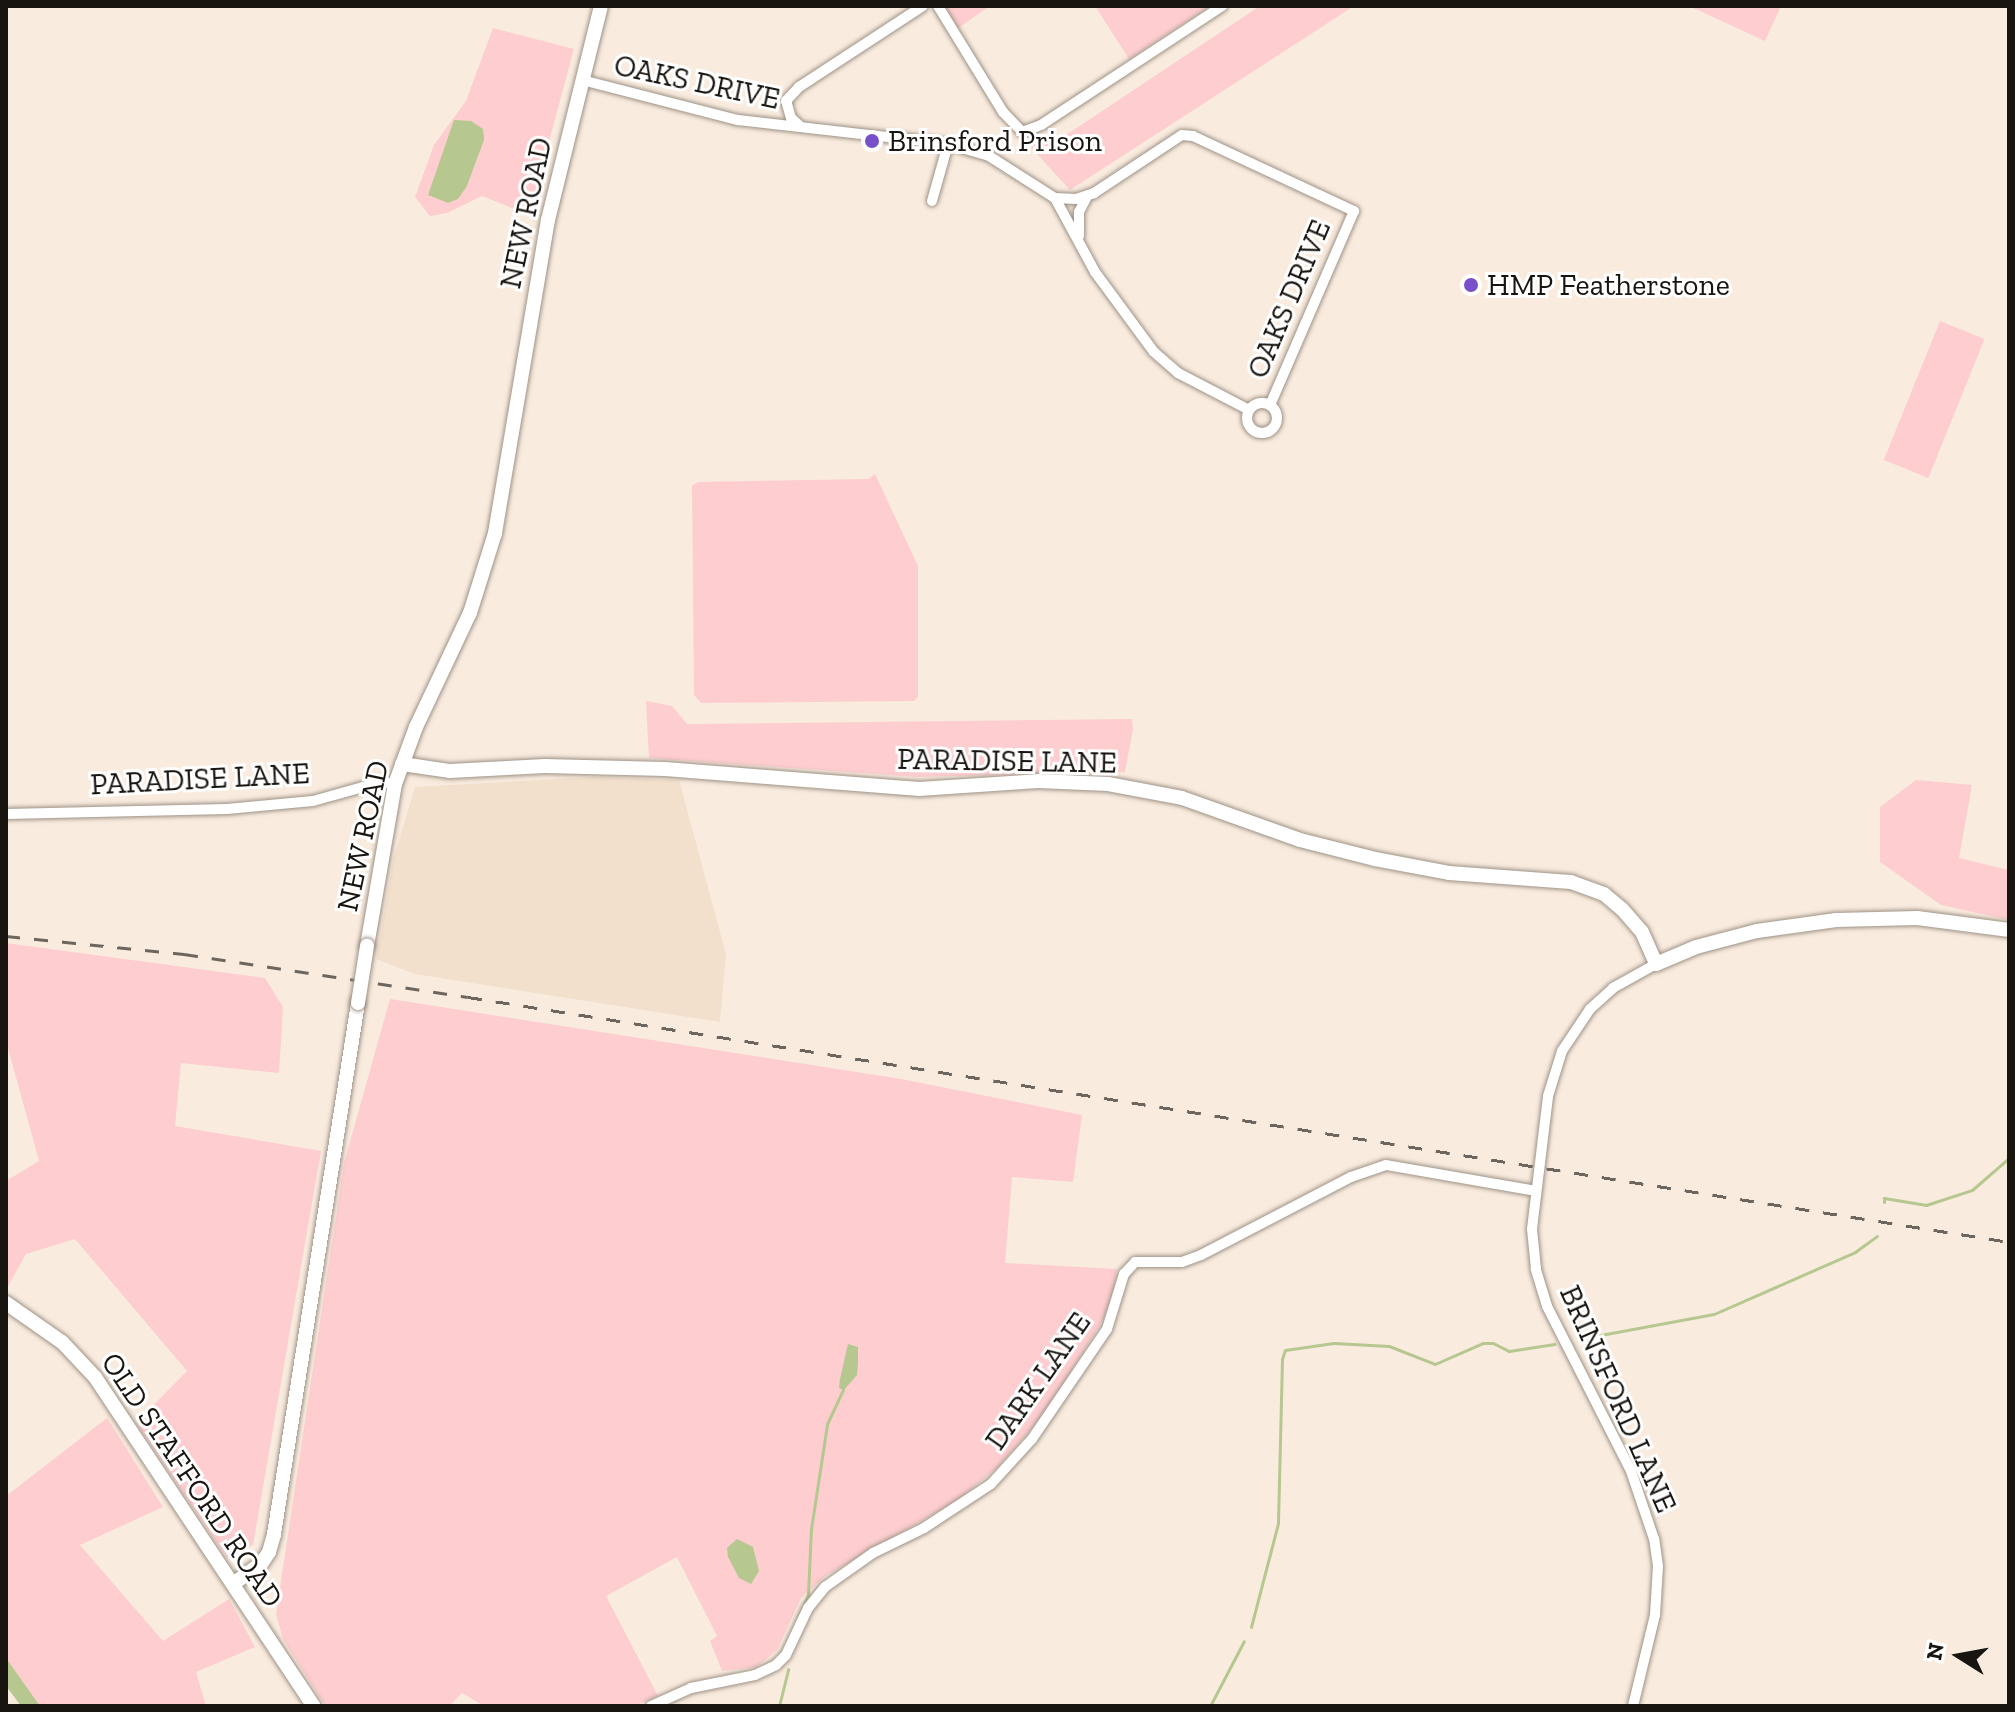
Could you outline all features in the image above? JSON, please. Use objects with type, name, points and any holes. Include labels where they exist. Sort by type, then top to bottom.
[{"type":"street","name":"NEW ROAD","points":[[233,1584],[261,1564],[269,1552],[274,1534],[395,784],[470,613],[495,533],[548,220],[601,6]]},
{"type":"street","name":"OAKS DRIVE","points":[[803,129],[791,118],[786,101],[799,87],[923,6]]},
{"type":"street","points":[[938,6],[1003,112],[1022,132],[1041,125],[1222,6]]},
{"type":"street","name":"OAKS DRIVE","points":[[582,80],[738,120],[948,144],[989,156],[1055,198],[1095,272],[1154,352],[1178,373],[1249,410]]},
{"type":"street","name":"OAKS DRIVE","points":[[1055,198],[1087,196],[1182,135],[1193,136],[1354,211],[1270,405]]},
{"type":"street","points":[[932,201],[948,144]]},
{"type":"street","points":[[1079,238],[1079,212],[1087,196]]},
{"type":"street","points":[[1256,404],[1270,405],[1278,419],[1275,427],[1266,433],[1251,428],[1249,410],[1256,404]]},
{"type":"street","name":"PARADISE LANE","points":[[402,764],[450,771],[545,766],[650,768],[919,789],[1022,782],[1108,784],[1182,798],[1300,840],[1375,859],[1449,873],[1571,882],[1604,894],[1622,909],[1642,932],[1656,964]]},
{"type":"street","name":"PARADISE LANE","points":[[6,814],[227,809],[313,801],[381,782],[395,784]]},
{"type":"street","points":[[1656,964],[1696,947],[1757,931],[1836,920],[1917,918],[2009,930]]},
{"type":"street","name":"BRINSFORD LANE","points":[[1633,1706],[1655,1615],[1658,1566],[1654,1539],[1631,1471],[1540,1287],[1533,1250],[1536,1191],[1548,1096],[1562,1051],[1573,1030],[1613,988],[1656,964]]},
{"type":"street","name":"DARK LANE","points":[[651,1706],[691,1688],[755,1675],[776,1665],[786,1655],[808,1608],[825,1587],[873,1553],[924,1528],[991,1484],[1032,1439],[1107,1329],[1124,1274],[1135,1262],[1182,1262],[1201,1255],[1351,1177],[1386,1165],[1536,1191]]},
{"type":"street","name":"OLD STAFFORD ROAD","points":[[6,1303],[62,1342],[95,1377],[314,1706]]},
{"type":"shaded area","points":[[938,6],[990,6],[957,29]]},
{"type":"shaded area","points":[[1095,6],[1210,6],[1129,59]]},
{"type":"shaded area","points":[[1260,6],[1354,6],[1070,190],[1026,142],[1066,135]]},
{"type":"shaded area","points":[[1689,6],[1781,6],[1765,41]]},
{"type":"shaded area","points":[[493,28],[574,49],[529,215],[482,196],[447,213],[430,216],[415,197],[434,145],[466,101]],"holes":[[[448,139],[479,154],[467,186],[440,164]]]},
{"type":"shaded area","points":[[454,120],[471,121],[483,129],[484,140],[467,186],[458,199],[448,203],[428,195]]},
{"type":"shaded area","points":[[1940,321],[1985,339],[1928,478],[1884,460]]},
{"type":"shaded area","points":[[875,474],[918,566],[918,697],[914,701],[701,703],[694,695],[692,486],[698,482],[868,479]]},
{"type":"shaded area","points":[[646,701],[672,706],[687,724],[1132,719],[1133,729],[1125,772],[916,777],[649,758]]},
{"type":"shaded area","points":[[593,777],[679,780],[726,954],[720,1022],[415,974],[376,959],[393,860],[415,787]]},
{"type":"shaded area","points":[[1916,780],[1972,785],[1959,858],[2009,870],[2009,920],[1941,905],[1880,862],[1880,807]]},
{"type":"shaded area","points":[[6,943],[265,978],[283,1007],[279,1073],[181,1063],[175,1126],[321,1151],[253,1545],[227,1558],[136,1423],[187,1371],[75,1239],[26,1254],[6,1290],[6,1181],[39,1161],[6,1041]]},
{"type":"shaded area","points":[[390,999],[901,1079],[1082,1115],[1073,1182],[1012,1177],[1005,1263],[1117,1269],[1111,1307],[1044,1414],[997,1468],[956,1501],[824,1577],[801,1598],[777,1650],[756,1667],[722,1671],[710,1641],[717,1636],[677,1557],[606,1596],[658,1696],[634,1706],[484,1706],[462,1693],[449,1706],[325,1706],[283,1639],[276,1614],[344,1163]]},
{"type":"shaded area","points":[[848,1344],[858,1347],[857,1375],[844,1390],[839,1388]]},
{"type":"shaded area","points":[[107,1418],[163,1507],[80,1545],[163,1641],[229,1599],[255,1647],[196,1672],[206,1706],[40,1706],[6,1658],[6,1496]]},
{"type":"shaded area","points":[[737,1539],[753,1547],[759,1571],[751,1584],[739,1578],[728,1557],[727,1548]]},
{"type":"shaded area","points":[[6,1658],[40,1706],[21,1706],[6,1686]]},
{"type":"waterway","points":[[1884,1202],[1884,1198],[1926,1205],[1972,1190],[2009,1158]]},
{"type":"waterway","points":[[1579,1339],[1714,1314],[1855,1252],[1877,1236]]},
{"type":"waterway","points":[[1251,1627],[1278,1523],[1282,1359],[1285,1350],[1334,1343],[1389,1346],[1435,1364],[1483,1343],[1493,1343],[1509,1351],[1554,1344]]},
{"type":"waterway","points":[[798,1619],[808,1594],[811,1529],[827,1424],[843,1389]]},
{"type":"waterway","points":[[1210,1706],[1244,1641]]},
{"type":"waterway","points":[[779,1706],[788,1669]]},
{"type":"railway","points":[[6,936],[184,954],[468,997],[2009,1242]]},
{"type":"place","name":"Brinsford Prison","points":[[872,141]]},
{"type":"place","name":"HMP Featherstone","points":[[1471,285]]}]
